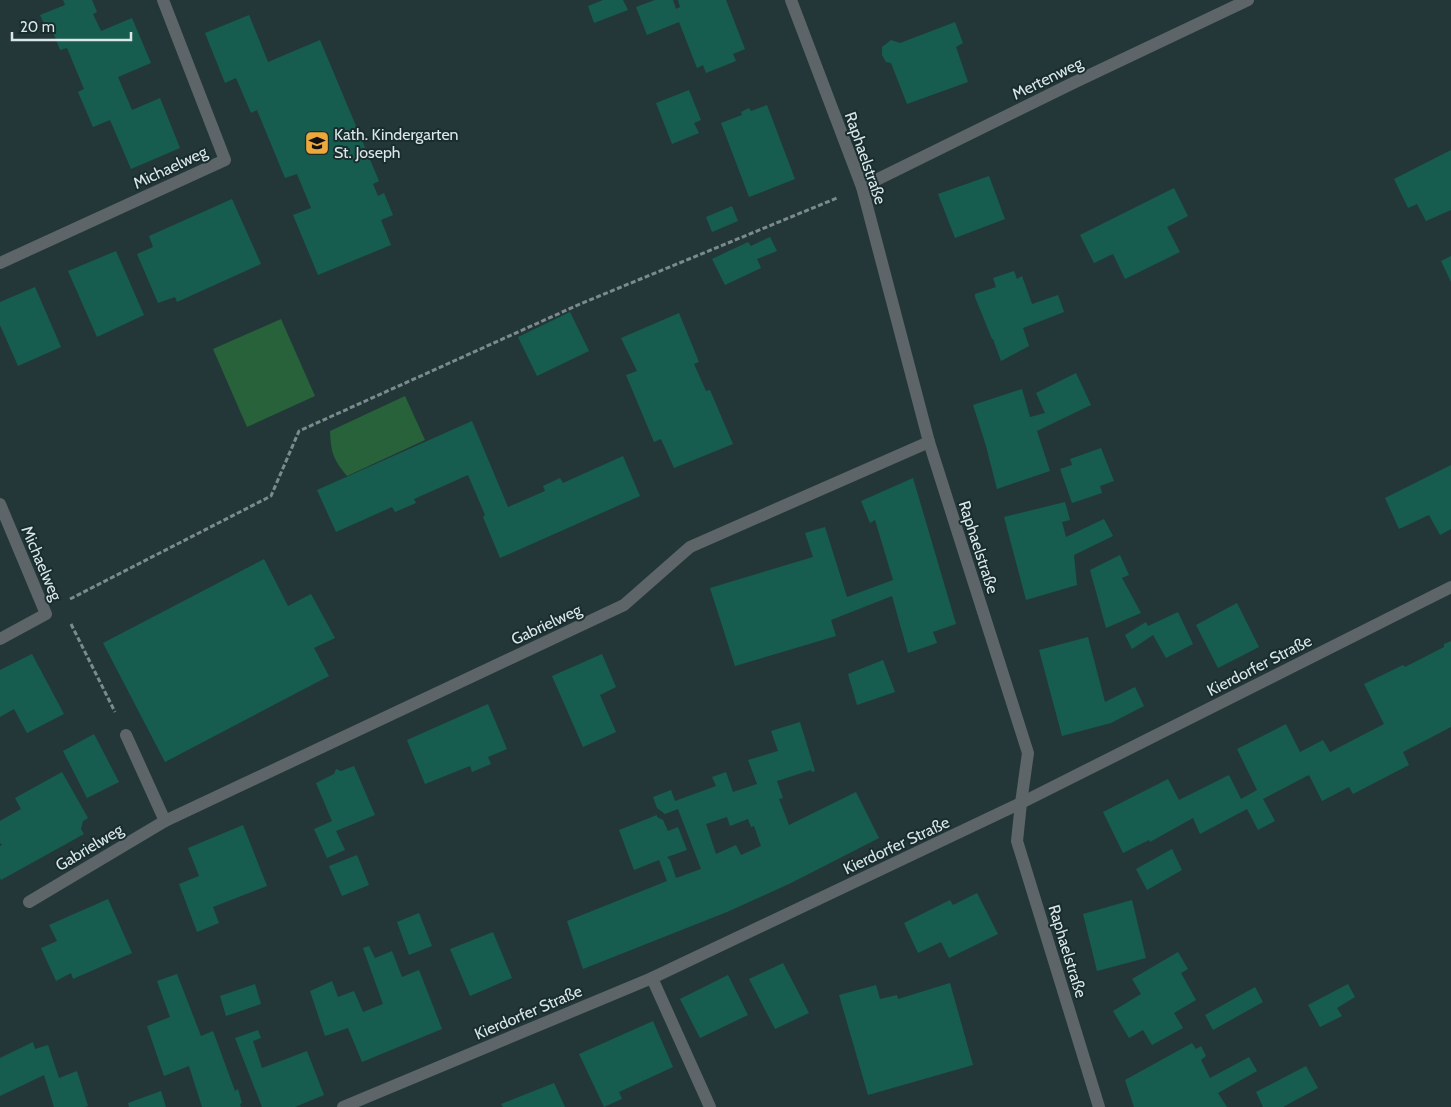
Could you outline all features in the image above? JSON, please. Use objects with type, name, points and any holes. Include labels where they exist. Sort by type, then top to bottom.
[{"type":"street","name":"Michaelweg","points":[[0,263],[224,160],[163,0]]},
{"type":"street","name":"Raphaelstraße","points":[[792,0],[862,187],[929,442],[1028,753],[1017,841],[1099,1107]]},
{"type":"street","name":"Mertenweg","points":[[862,187],[1073,83],[1248,0]]},
{"type":"street","name":"Gabrielweg","points":[[29,902],[165,821],[624,605],[690,547],[929,442]]},
{"type":"street","name":"Michaelweg","points":[[0,504],[46,614],[0,639]]},
{"type":"street","name":"Kierdorfer Straße","points":[[343,1107],[652,978],[1021,803],[1451,587]]},
{"type":"street","points":[[126,735],[165,821]]},
{"type":"street","points":[[652,978],[710,1107]]},
{"type":"path","points":[[46,614],[61,603],[142,564],[271,496],[300,431],[580,304],[862,187]]},
{"type":"path","points":[[61,603],[126,735]]},
{"type":"green space","points":[[281,319],[315,396],[247,427],[213,349]]},
{"type":"green space","points":[[405,396],[425,440],[347,476],[334,455],[330,431]]},
{"type":"building","points":[[63,0],[92,0],[97,12],[93,14],[101,31],[132,18],[151,63],[118,77],[132,110],[160,98],[180,148],[131,169],[110,120],[93,127],[78,92],[84,89],[67,48],[60,50],[53,32],[48,33],[40,15],[65,5]]},
{"type":"building","points":[[603,0],[623,0],[628,10],[594,23],[588,6]]},
{"type":"building","points":[[655,0],[673,0],[676,9],[680,7],[678,0],[726,0],[745,49],[733,54],[736,61],[706,73],[703,65],[697,68],[679,22],[647,35],[636,7]]},
{"type":"building","name":"Kath. Kindergarten St. Joseph","points":[[249,15],[268,62],[320,40],[379,181],[373,184],[378,196],[384,193],[393,215],[381,220],[391,245],[318,275],[293,215],[311,208],[297,174],[285,178],[257,110],[251,113],[236,78],[225,83],[205,33]]},
{"type":"building","points":[[955,22],[963,43],[956,47],[968,82],[907,104],[891,63],[886,62],[882,55],[882,47],[891,40],[900,43]]},
{"type":"building","points":[[689,90],[701,120],[694,123],[699,133],[672,144],[656,103]]},
{"type":"building","points":[[767,105],[795,179],[749,197],[721,123],[742,115],[741,112],[749,108],[751,111]]},
{"type":"building","points":[[1451,150],[1451,210],[1426,221],[1417,204],[1408,208],[1394,179]]},
{"type":"building","points":[[989,176],[1005,219],[955,238],[938,194]]},
{"type":"building","points":[[1174,188],[1188,216],[1167,227],[1180,252],[1125,279],[1113,254],[1094,263],[1080,235]]},
{"type":"building","points":[[232,199],[261,264],[177,302],[175,297],[158,303],[137,254],[153,247],[149,236]]},
{"type":"building","points":[[732,206],[738,221],[712,232],[706,217]]},
{"type":"building","points":[[770,237],[777,251],[757,259],[761,268],[725,285],[712,259],[748,242],[751,246]]},
{"type":"building","points":[[116,251],[144,315],[97,337],[68,271]]},
{"type":"building","points":[[1451,256],[1451,282],[1441,261]]},
{"type":"building","points":[[1014,271],[1017,279],[1022,276],[1032,304],[1058,295],[1064,312],[1023,328],[1029,346],[1001,361],[975,294],[996,287],[993,278]]},
{"type":"building","points":[[35,287],[61,347],[18,366],[0,325],[0,302]]},
{"type":"building","points":[[570,312],[589,351],[537,376],[518,337]]},
{"type":"building","points":[[679,313],[699,362],[694,364],[706,391],[710,390],[733,444],[674,468],[661,439],[654,442],[626,375],[637,371],[621,338]]},
{"type":"building","points":[[1076,373],[1091,405],[1037,431],[1050,471],[997,489],[973,405],[1022,389],[1030,417],[1045,413],[1036,393]]},
{"type":"building","points":[[472,421],[508,507],[545,491],[543,486],[560,478],[563,483],[623,456],[640,496],[500,558],[468,475],[414,499],[416,503],[395,512],[392,507],[336,532],[317,490]]},
{"type":"building","points":[[1101,448],[1114,481],[1100,486],[1102,493],[1072,503],[1060,469],[1072,465],[1070,459]]},
{"type":"building","points":[[1451,465],[1451,529],[1440,535],[1429,515],[1399,529],[1385,498]]},
{"type":"building","points":[[913,478],[956,624],[933,632],[937,643],[908,653],[892,596],[831,620],[836,636],[735,666],[710,588],[813,557],[805,533],[825,527],[847,597],[893,580],[875,520],[870,523],[861,501]]},
{"type":"building","points":[[1065,502],[1070,520],[1062,522],[1066,537],[1104,519],[1113,536],[1074,555],[1077,585],[1026,600],[1004,517]]},
{"type":"building","points":[[1120,555],[1129,575],[1122,578],[1141,613],[1106,628],[1090,570]]},
{"type":"building","points":[[264,559],[288,606],[311,594],[335,638],[314,648],[329,676],[165,762],[103,643]]},
{"type":"building","points":[[1237,603],[1259,647],[1218,668],[1196,625]]},
{"type":"building","points":[[1178,612],[1193,644],[1166,658],[1153,635],[1132,649],[1125,635],[1146,622],[1148,626]]},
{"type":"building","points":[[1088,637],[1105,702],[1135,687],[1144,706],[1111,723],[1062,736],[1039,650]]},
{"type":"building","points":[[1451,641],[1451,727],[1403,752],[1409,765],[1353,794],[1349,787],[1322,801],[1309,775],[1263,799],[1275,821],[1258,830],[1247,809],[1200,834],[1193,818],[1150,842],[1149,840],[1123,853],[1103,812],[1168,779],[1179,800],[1229,775],[1241,799],[1257,790],[1237,749],[1286,724],[1300,752],[1323,740],[1330,752],[1384,724],[1364,684],[1403,665],[1405,667],[1444,647],[1444,644]]},
{"type":"building","points":[[32,654],[64,714],[27,733],[14,709],[0,717],[0,670]]},
{"type":"building","points":[[602,654],[616,687],[600,695],[616,732],[583,747],[552,676]]},
{"type":"building","points":[[883,660],[895,692],[857,705],[848,674]]},
{"type":"building","points":[[488,704],[507,749],[488,757],[491,764],[472,772],[470,766],[425,784],[407,740]]},
{"type":"building","points":[[800,722],[815,771],[812,772],[811,770],[777,781],[783,798],[779,799],[789,825],[856,792],[879,838],[791,883],[727,912],[583,969],[567,921],[667,881],[659,860],[634,870],[619,830],[657,815],[657,817],[663,820],[668,831],[678,827],[687,850],[667,857],[670,860],[676,878],[701,869],[678,809],[665,814],[657,808],[653,797],[671,790],[675,801],[716,786],[712,777],[726,772],[733,792],[757,784],[748,760],[778,751],[771,731]],"holes":[[[727,817],[730,826],[748,819],[751,827],[754,826],[761,846],[741,855],[736,845],[716,854],[706,824]]]},
{"type":"building","points":[[94,734],[119,782],[87,798],[63,751]]},
{"type":"building","points":[[354,766],[375,815],[336,831],[345,850],[327,858],[314,829],[332,821],[316,783],[334,774],[336,769],[341,771]]},
{"type":"building","points":[[62,772],[88,818],[83,821],[81,829],[84,834],[1,880],[0,846],[2,845],[0,843],[0,821],[21,809],[15,798]]},
{"type":"building","points":[[243,825],[267,886],[213,907],[219,923],[197,932],[179,884],[199,876],[188,848]]},
{"type":"building","points":[[1172,849],[1182,870],[1147,890],[1136,869]]},
{"type":"building","points":[[357,855],[369,885],[342,896],[329,866]]},
{"type":"building","points":[[977,893],[998,934],[949,958],[941,942],[918,953],[904,923],[950,900],[953,905]]},
{"type":"building","points":[[108,899],[132,953],[73,979],[71,973],[56,981],[41,948],[57,941],[49,925]]},
{"type":"building","points":[[1132,900],[1146,958],[1097,971],[1083,914]]},
{"type":"building","points":[[419,913],[432,946],[409,955],[397,922]]},
{"type":"building","points":[[493,932],[512,978],[470,996],[450,949]]},
{"type":"building","points":[[369,946],[375,958],[392,951],[402,977],[419,970],[442,1029],[362,1062],[348,1028],[325,1036],[310,991],[332,981],[338,997],[354,991],[363,1012],[383,1004],[363,948]]},
{"type":"building","points":[[1178,952],[1188,969],[1181,973],[1196,1000],[1174,1013],[1183,1028],[1152,1045],[1143,1030],[1129,1038],[1113,1011],[1141,994],[1132,979]]},
{"type":"building","points":[[783,963],[809,1013],[775,1029],[749,979]]},
{"type":"building","points":[[177,974],[201,1036],[213,1031],[235,1091],[238,1089],[242,1103],[240,1104],[241,1107],[202,1107],[189,1066],[164,1076],[147,1026],[170,1017],[157,981]]},
{"type":"building","points":[[728,975],[748,1015],[700,1038],[680,999]]},
{"type":"building","points":[[950,983],[973,1065],[868,1095],[839,995],[876,985],[880,999],[897,995],[898,999]]},
{"type":"building","points":[[255,984],[261,1004],[226,1016],[220,996]]},
{"type":"building","points":[[1348,984],[1355,997],[1337,1008],[1342,1016],[1320,1027],[1308,1005]]},
{"type":"building","points":[[1255,987],[1263,1002],[1213,1030],[1205,1015]]},
{"type":"building","points":[[653,1021],[673,1067],[619,1092],[622,1099],[604,1107],[579,1054]]},
{"type":"building","points":[[258,1030],[261,1038],[253,1041],[262,1068],[307,1051],[324,1095],[295,1107],[262,1107],[235,1038]]},
{"type":"building","points":[[33,1042],[35,1049],[48,1045],[59,1078],[77,1071],[88,1106],[54,1107],[44,1075],[0,1096],[0,1058]]},
{"type":"building","points":[[1192,1043],[1196,1049],[1201,1046],[1206,1056],[1201,1060],[1210,1078],[1249,1057],[1257,1071],[1218,1093],[1227,1107],[1134,1107],[1125,1080]]},
{"type":"building","points":[[1306,1066],[1318,1088],[1283,1107],[1263,1107],[1256,1092]]},
{"type":"building","points":[[554,1083],[565,1107],[503,1107],[501,1104]]},
{"type":"building","points":[[161,1091],[166,1107],[129,1107],[128,1103]]},
{"type":"place","name":"Kath. Kindergarten St. Joseph","points":[[317,143]]}]
